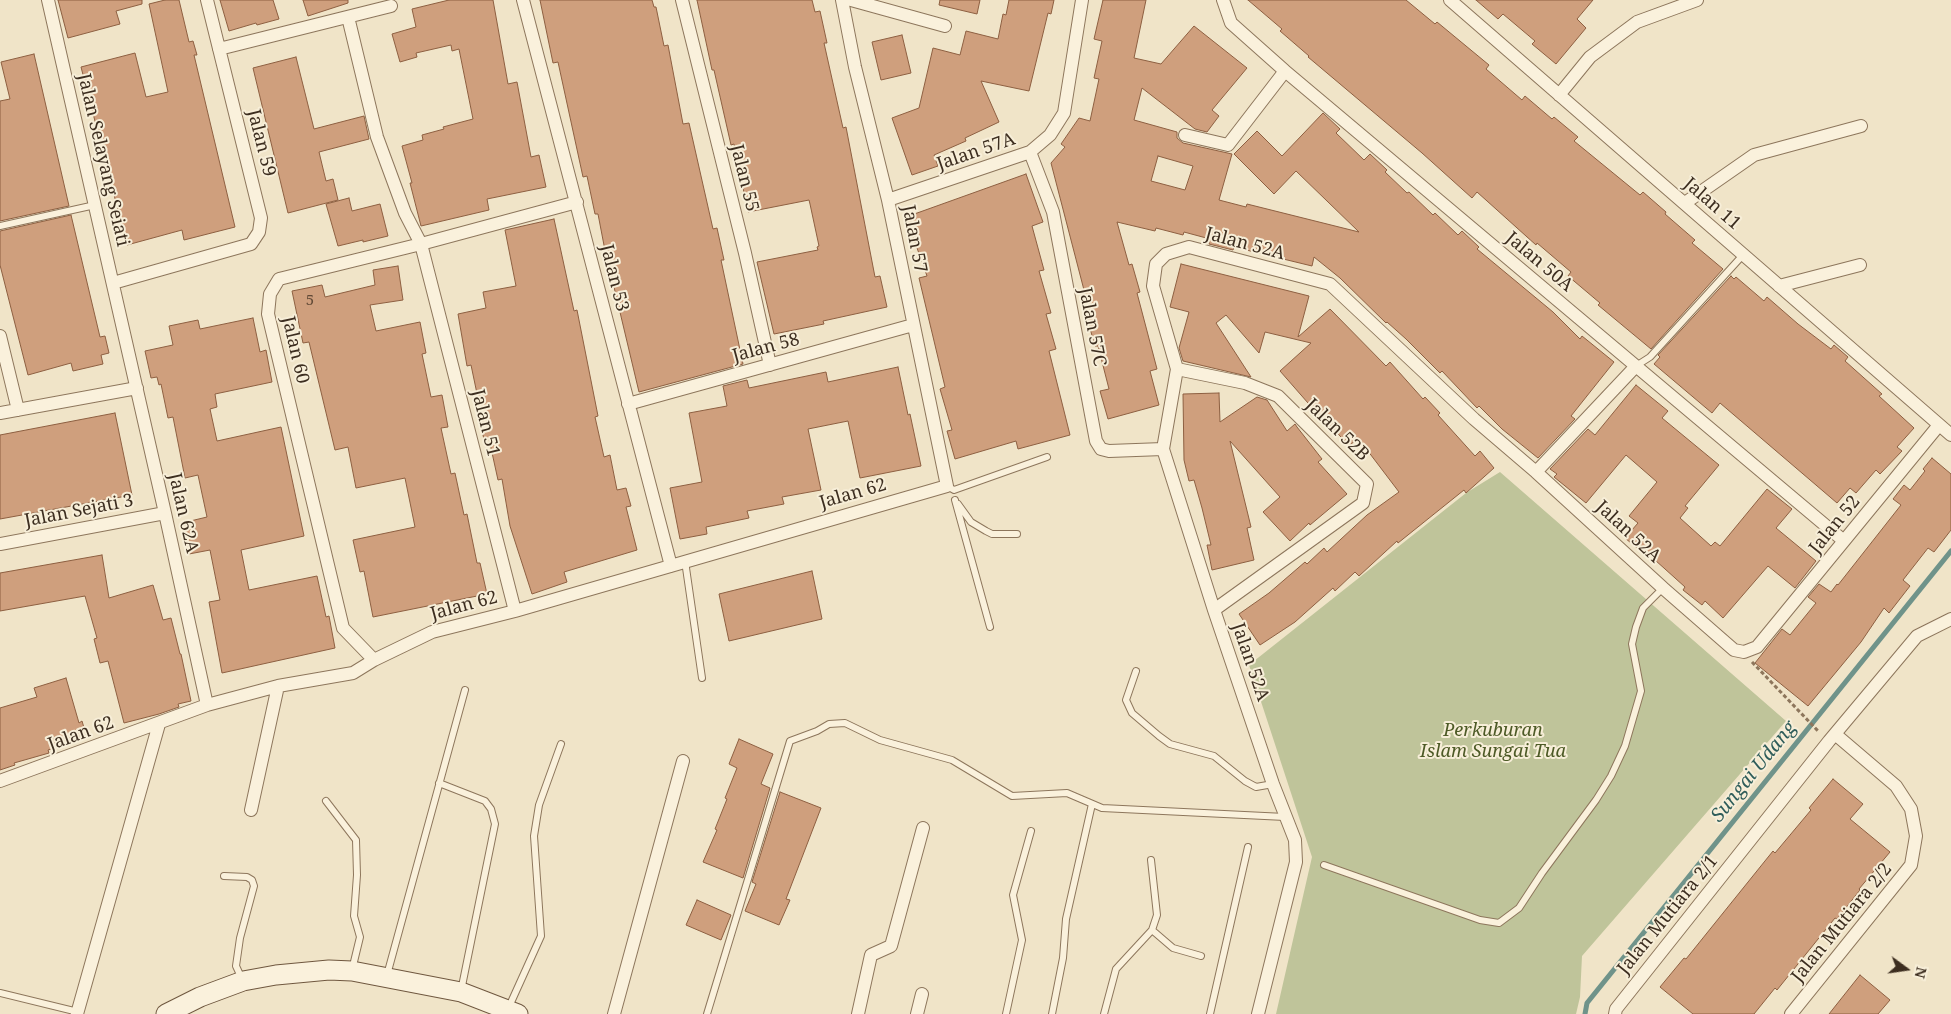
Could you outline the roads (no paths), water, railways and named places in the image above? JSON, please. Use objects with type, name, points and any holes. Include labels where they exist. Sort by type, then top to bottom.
[{"type":"main road","points":[[166,1014],[200,997],[243,980],[329,970],[352,971],[461,992],[513,1012]]},
{"type":"street","name":"Jalan Selayang Seiati","points":[[48,0],[123,328]]},
{"type":"street","name":"Jalan 59","points":[[113,283],[252,244],[259,232],[261,218],[207,0]]},
{"type":"street","name":"Jalan 53","points":[[523,0],[671,566]]},
{"type":"street","name":"Jalan 55","points":[[682,0],[743,244],[770,364]]},
{"type":"street","name":"Jalan 57","points":[[842,0],[855,67],[888,200],[913,325],[950,488]]},
{"type":"street","points":[[851,0],[945,26]]},
{"type":"street","name":"Jalan 57A","points":[[888,200],[1030,152],[1050,135],[1064,113],[1082,0]]},
{"type":"street","name":"Jalan 50A","points":[[1223,0],[1231,22],[1285,71],[1844,541]]},
{"type":"street","name":"Jalan 11","points":[[1450,0],[1951,435]]},
{"type":"street","points":[[1559,95],[1590,57],[1637,22],[1697,0]]},
{"type":"street","points":[[220,49],[391,6]]},
{"type":"street","name":"Jalan 51","points":[[348,17],[378,137],[406,213],[421,244],[515,611]]},
{"type":"street","points":[[1185,134],[1228,145],[1285,71]]},
{"type":"street","points":[[1686,203],[1754,155],[1860,126]]},
{"type":"street","name":"Jalan 57C","points":[[1030,152],[1053,212],[1096,441],[1101,449],[1109,452],[1163,449]]},
{"type":"street","name":"Jalan 60","points":[[374,660],[343,628],[268,314],[270,294],[279,280],[577,202]]},
{"type":"street","name":"Jalan 52A","points":[[1258,1014],[1296,862],[1295,840],[1273,784],[1214,610],[1163,449],[1177,369],[1153,286],[1156,264],[1166,254],[1189,247],[1330,284],[1474,419],[1536,472],[1663,588],[1734,650],[1744,652]]},
{"type":"street","points":[[1779,286],[1860,265]]},
{"type":"street","name":"Jalan 58","points":[[628,404],[913,325]]},
{"type":"street","name":"Jalan 62A","points":[[123,328],[166,513],[207,705]]},
{"type":"street","points":[[0,336],[18,410]]},
{"type":"street","points":[[1536,472],[1636,366]]},
{"type":"street","name":"Jalan 52B","points":[[1177,369],[1245,383],[1278,396],[1368,484],[1363,502],[1214,610]]},
{"type":"street","points":[[0,413],[137,388]]},
{"type":"street","name":"Jalan 52","points":[[1744,652],[1757,647],[1939,425]]},
{"type":"street","name":"Jalan 62","points":[[0,781],[207,705],[278,686],[353,673],[374,660],[432,632],[515,611],[685,561],[950,488]]},
{"type":"street","name":"Jalan Sejati 3","points":[[0,544],[166,513]]},
{"type":"street","name":"Jalan Mutiara 2/1","points":[[1615,1014],[1616,1008],[1835,734],[1917,636],[1951,619]]},
{"type":"street","points":[[251,810],[278,686]]},
{"type":"street","points":[[77,1013],[159,724]]},
{"type":"street","name":"Jalan Mutiara 2/2","points":[[1791,1014],[1911,865],[1916,836],[1911,809],[1896,786],[1835,734]]},
{"type":"street","points":[[614,1014],[683,761]]},
{"type":"street","points":[[858,1014],[871,955],[891,946],[923,828]]},
{"type":"street","points":[[917,1014],[922,994]]},
{"type":"lane","points":[[0,226],[95,205]]},
{"type":"lane","points":[[1636,366],[1650,357],[1744,255]]},
{"type":"lane","points":[[1017,534],[992,534],[972,522],[950,488],[1047,457]]},
{"type":"lane","points":[[956,500],[990,627]]},
{"type":"lane","points":[[685,561],[702,678]]},
{"type":"lane","points":[[1324,865],[1480,920],[1499,923],[1519,908],[1542,873],[1596,800],[1611,776],[1625,746],[1641,691],[1632,644],[1636,627],[1643,608],[1663,588]]},
{"type":"lane","points":[[1136,671],[1126,700],[1132,713],[1159,736],[1170,744],[1214,756],[1245,781],[1256,787],[1273,784]]},
{"type":"lane","points":[[387,977],[464,690]]},
{"type":"lane","points":[[707,1014],[790,741],[817,731],[829,724],[845,723],[880,740],[952,760],[1012,796],[1067,793],[1102,808],[1285,817]]},
{"type":"lane","points":[[513,1012],[541,936],[534,836],[539,805],[561,744]]},
{"type":"lane","points":[[439,784],[485,801],[491,809],[495,824],[461,992]]},
{"type":"lane","points":[[326,801],[356,840],[357,875],[354,916],[360,937],[352,971]]},
{"type":"lane","points":[[1052,1014],[1062,958],[1066,919],[1092,804]]},
{"type":"lane","points":[[1006,1014],[1022,940],[1013,895],[1031,831]]},
{"type":"lane","points":[[1210,1014],[1248,847]]},
{"type":"lane","points":[[1104,1014],[1116,969],[1152,930],[1157,915],[1152,860]]},
{"type":"lane","points":[[224,876],[247,877],[252,880],[254,886],[240,938],[236,966],[243,980]]},
{"type":"lane","points":[[1152,930],[1174,948],[1201,956]]},
{"type":"lane","points":[[0,993],[77,1013]]},
{"type":"waterway","name":"Sungai Udang","points":[[1585,1014],[1587,1003],[1951,551]]},
{"type":"park label","name":"Perkuburan Islam Sungai Tua","points":[[1493,741]]}]
